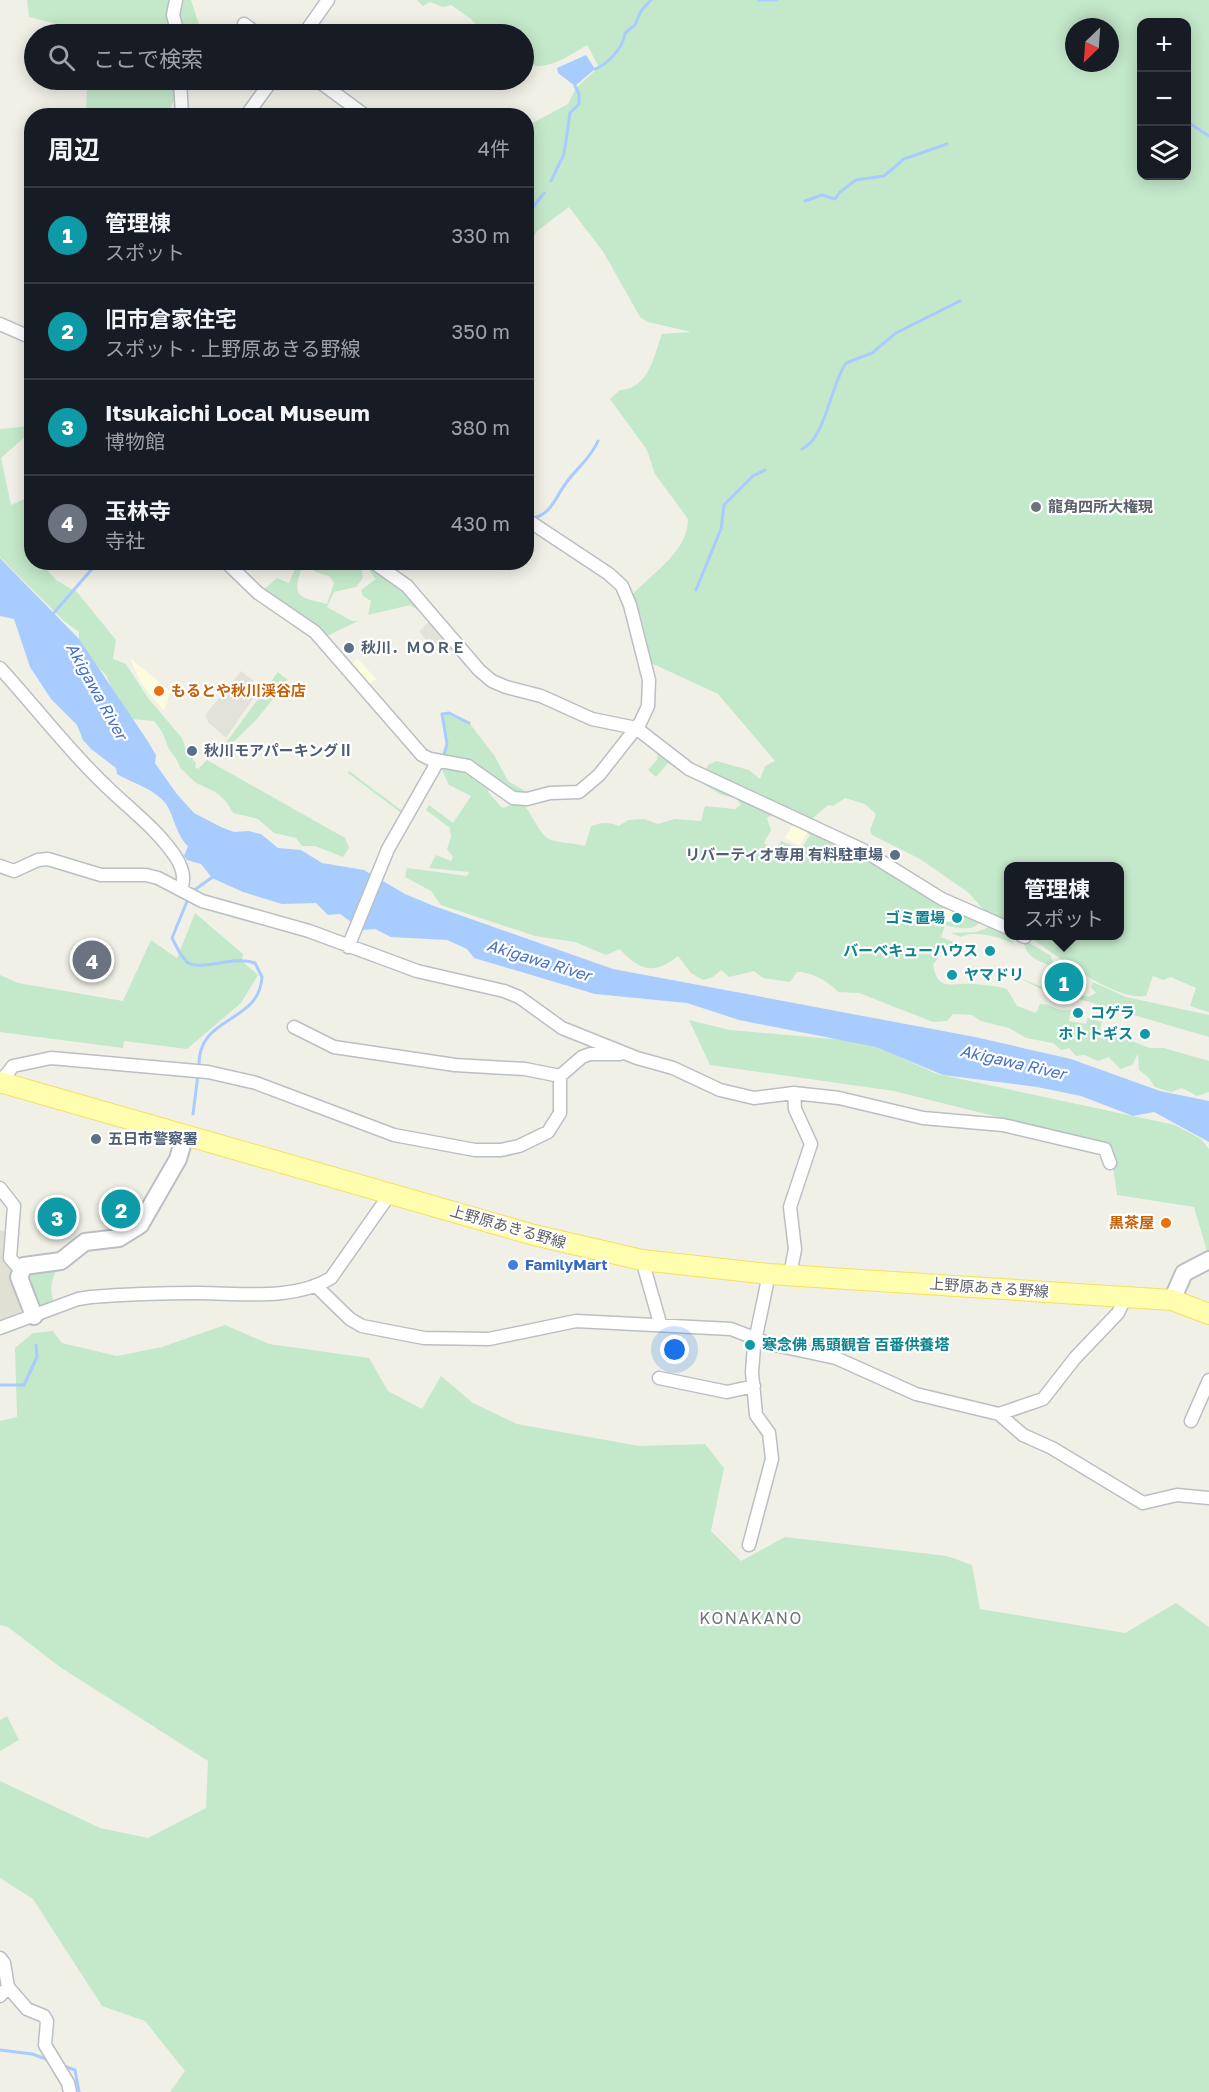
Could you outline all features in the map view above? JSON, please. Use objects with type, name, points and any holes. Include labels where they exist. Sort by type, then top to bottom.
[{"type":"main road","name":"上野原あきる野線","points":[[0,1082],[583,1249],[642,1260],[770,1274],[1172,1300],[1209,1314]]},
{"type":"street","points":[[175,24],[173,15],[176,0]]},
{"type":"street","points":[[311,24],[328,0]]},
{"type":"street","points":[[181,90],[182,108]]},
{"type":"street","points":[[252,108],[265,90]]},
{"type":"street","points":[[331,90],[355,108]]},
{"type":"street","points":[[0,324],[24,334]]},
{"type":"street","points":[[234,570],[258,593],[315,632],[422,755],[473,769],[513,798],[527,799],[550,793],[574,793],[591,784],[636,728],[648,706],[650,693],[630,605],[622,586],[609,574],[534,524]]},
{"type":"street","points":[[384,570],[407,586],[486,677],[506,687],[529,692],[566,705],[592,719],[636,728],[689,769],[863,850],[942,899],[1004,926]]},
{"type":"street","points":[[0,668],[103,783],[145,820],[164,841],[183,870],[186,893]]},
{"type":"street","points":[[349,944],[384,859],[438,761]]},
{"type":"street","points":[[0,866],[14,871],[38,860],[48,859],[101,874],[146,875],[186,893],[349,944],[417,970],[504,991],[519,997],[562,1028],[673,1068],[720,1090],[754,1098],[794,1093],[839,1098],[923,1118],[1003,1125],[1105,1149],[1110,1163]]},
{"type":"street","points":[[294,1027],[334,1047],[455,1065],[514,1067],[560,1076]]},
{"type":"street","points":[[0,1082],[13,1066],[51,1058],[207,1072],[256,1083],[394,1135],[475,1150],[501,1150],[519,1146],[548,1132],[560,1113],[560,1076],[582,1057],[590,1054],[617,1056],[624,1052]]},
{"type":"street","points":[[790,1275],[795,1248],[790,1207],[811,1144],[795,1108],[794,1093]]},
{"type":"street","points":[[21,1271],[31,1264],[61,1261],[85,1242],[119,1238],[140,1225],[178,1159],[185,1134]]},
{"type":"street","points":[[0,1188],[14,1206],[10,1258],[21,1271],[21,1286],[34,1316]]},
{"type":"street","points":[[0,1328],[91,1297],[177,1293],[251,1294],[317,1287],[331,1278],[390,1194]]},
{"type":"street","points":[[642,1260],[660,1323]]},
{"type":"street","points":[[1172,1300],[1184,1273],[1209,1260]]},
{"type":"street","points":[[749,1545],[772,1459],[769,1433],[756,1415],[752,1372],[770,1274]]},
{"type":"street","points":[[317,1287],[350,1320],[362,1326],[424,1338],[489,1339],[576,1321],[660,1323],[732,1329],[757,1338],[836,1358],[916,1394],[999,1414],[1023,1435],[1052,1448],[1143,1503],[1177,1495],[1208,1496]]},
{"type":"street","points":[[999,1414],[1043,1399],[1075,1358],[1118,1313],[1126,1296]]},
{"type":"street","points":[[659,1378],[727,1392],[753,1386]]},
{"type":"street","points":[[1191,1421],[1209,1380]]},
{"type":"street","points":[[0,1958],[4,1964],[4,1992],[27,2008],[44,2016],[47,2021],[45,2045],[68,2083],[70,2092]]},
{"type":"shaded area","points":[[429,622],[439,633],[441,632],[469,665],[466,667],[452,650],[445,655],[433,640],[428,643],[419,631]]},
{"type":"shaded area","name":"もるとや秋川渓谷店","points":[[130,658],[170,691],[164,711],[141,683]]},
{"type":"shaded area","points":[[358,659],[376,679],[367,686],[348,666]]},
{"type":"shaded area","points":[[241,671],[261,687],[226,738],[208,722],[205,715]]},
{"type":"shaded area","points":[[795,821],[810,828],[800,846],[785,838]]},
{"type":"shaded area","name":"ゴミ置場","points":[[947,905],[960,913],[960,921],[944,922]]},
{"type":"shaded area","points":[[0,1230],[8,1233],[7,1266],[12,1271],[10,1280],[21,1305],[20,1316],[0,1325]]},
{"type":"green space","points":[[27,0],[191,0],[199,24],[57,24],[29,17]]},
{"type":"green space","points":[[417,0],[1209,0],[1209,1012],[1190,1006],[1196,988],[1171,977],[1163,980],[1153,976],[1146,996],[1132,996],[1084,975],[1034,940],[1124,940],[1124,862],[1004,862],[1004,922],[989,916],[969,893],[920,859],[872,835],[870,830],[876,814],[865,804],[845,798],[833,806],[828,805],[813,818],[824,825],[705,775],[708,765],[716,761],[749,770],[760,779],[765,766],[775,761],[718,694],[649,662],[631,596],[676,552],[686,531],[688,519],[655,474],[647,450],[610,399],[620,390],[638,384],[644,377],[653,361],[662,334],[691,332],[648,322],[640,317],[604,253],[569,207],[537,231],[534,236],[534,122],[568,104],[576,88],[599,67],[587,45],[557,62],[534,66],[534,24],[476,24],[451,5],[443,7],[430,2],[423,6]]},
{"type":"green space","points":[[87,90],[179,90],[170,108],[86,108]]},
{"type":"green space","points":[[24,427],[24,438],[1,458],[11,505],[24,499],[24,570],[47,570],[56,580],[77,592],[116,640],[113,659],[126,664],[148,698],[182,738],[187,753],[196,763],[195,767],[198,769],[207,760],[345,838],[349,848],[343,857],[315,846],[302,846],[296,838],[274,833],[258,819],[233,813],[227,802],[219,795],[194,781],[180,768],[154,721],[131,719],[114,694],[106,675],[86,656],[79,644],[79,632],[64,621],[0,557],[0,429]]},
{"type":"green space","points":[[294,570],[301,570],[297,585],[300,594],[310,600],[327,604],[334,583],[329,576],[314,570],[362,570],[363,578],[356,587],[334,592],[327,607],[352,621],[358,621],[327,636],[322,636],[261,592],[277,578],[289,583]]},
{"type":"green space","points":[[370,570],[377,570],[404,589],[426,615],[410,605],[368,615],[371,601],[363,596],[361,590],[376,579]]},
{"type":"green space","points":[[278,672],[288,680],[257,719],[221,754],[222,748]]},
{"type":"green space","points":[[445,713],[470,724],[494,755],[508,781],[530,794],[522,796],[443,758],[447,743],[442,718]]},
{"type":"green space","points":[[658,752],[776,813],[767,818],[771,830],[764,843],[775,850],[781,841],[801,849],[810,835],[807,833],[810,828],[862,853],[947,905],[944,922],[960,921],[960,913],[980,922],[968,928],[945,925],[941,937],[956,943],[955,945],[940,945],[938,959],[933,964],[935,973],[942,983],[995,986],[1007,989],[1017,1006],[1036,1013],[1040,1004],[1062,1010],[1071,1009],[1069,1021],[1086,1024],[1088,1018],[1102,1022],[1100,1029],[1150,1048],[1164,1048],[1209,1061],[1209,1092],[1197,1096],[1182,1088],[1171,1092],[1155,1087],[1139,1070],[1138,1054],[1132,1065],[1120,1069],[1109,1057],[1098,1061],[1084,1055],[1076,1056],[1069,1048],[1061,1050],[1053,1043],[1026,1038],[1009,1028],[981,1021],[972,1015],[953,1014],[947,1021],[933,1022],[859,993],[838,992],[825,981],[808,973],[797,972],[790,982],[763,978],[754,971],[729,977],[721,970],[713,977],[703,980],[691,973],[678,956],[662,966],[648,968],[634,962],[620,949],[606,955],[575,942],[535,936],[441,905],[431,891],[405,877],[407,868],[467,876],[469,872],[429,868],[436,855],[451,861],[453,857],[447,849],[451,837],[450,828],[426,810],[429,805],[453,823],[471,796],[449,785],[439,764],[457,765],[490,785],[488,792],[502,808],[521,802],[547,838],[585,846],[591,826],[605,823],[619,826],[628,820],[644,819],[658,824],[675,819],[701,821],[705,806],[735,809],[741,805],[736,798],[722,795],[668,763],[656,777],[648,770],[657,760]]},
{"type":"green space","points":[[349,771],[405,813],[404,815],[348,773]]},
{"type":"green space","points":[[195,913],[243,954],[242,961],[258,975],[241,1003],[187,1049],[124,1041],[123,1048],[0,1032],[0,975],[18,983],[123,1001],[151,940],[177,958]]},
{"type":"green space","points":[[995,925],[1004,930],[1004,940],[1011,940],[1013,944],[987,935],[972,934],[961,937],[951,933],[976,932]]},
{"type":"green space","points":[[1024,940],[1050,955],[1054,964],[1083,977],[1083,981],[1080,982],[1066,971],[1038,961],[1026,949]]},
{"type":"green space","points":[[1015,976],[1062,995],[1076,993],[1088,997],[1096,993],[1091,987],[1093,982],[1126,997],[1209,1015],[1209,1037],[1072,997],[1062,999]]},
{"type":"green space","points":[[689,1020],[730,1030],[867,1042],[937,1074],[1175,1125],[1201,1139],[1209,1149],[1209,1258],[1194,1207],[1117,1195],[1110,1145],[894,1091],[710,1065]]},
{"type":"green space","points":[[29,1268],[58,1269],[52,1286],[55,1304],[40,1309],[24,1282]]},
{"type":"green space","points":[[225,1325],[269,1344],[369,1358],[388,1391],[422,1409],[441,1376],[473,1403],[517,1424],[639,1446],[705,1444],[724,1468],[711,1531],[741,1561],[785,1537],[947,1556],[972,1565],[980,1609],[1125,1633],[1176,1603],[1209,1627],[1209,2092],[170,2092],[185,2071],[145,2021],[102,2006],[33,1899],[0,1878],[0,1781],[100,1828],[148,1838],[206,1808],[208,1761],[60,1667],[8,1627],[0,1625],[0,1421],[17,1417],[15,1348],[33,1333],[53,1331],[62,1343],[117,1356],[162,1347]]},
{"type":"green space","points":[[7,1716],[19,1740],[0,1751],[0,1720]]},
{"type":"water","points":[[586,55],[595,69],[575,86],[558,73],[557,68]]},
{"type":"water","name":"Akigawa River","points":[[0,558],[79,639],[147,740],[156,755],[155,763],[176,793],[194,813],[221,827],[234,832],[248,831],[261,834],[278,848],[301,850],[322,863],[364,870],[405,894],[434,906],[613,969],[975,1037],[1071,1059],[1160,1091],[1209,1101],[1209,1142],[1154,1112],[1133,1116],[1081,1096],[1037,1087],[943,1075],[876,1047],[739,1020],[687,1003],[595,994],[474,958],[467,949],[447,940],[391,937],[375,929],[362,930],[340,914],[328,915],[316,903],[282,904],[243,892],[212,878],[201,864],[187,860],[184,856],[188,846],[181,837],[166,804],[150,790],[117,774],[116,768],[91,749],[83,740],[77,725],[51,699],[30,667],[14,619],[0,616]]},
{"type":"waterway","points":[[595,69],[605,64],[614,55],[622,44],[625,33],[635,25],[641,11],[651,0]]},
{"type":"waterway","points":[[759,0],[776,0]]},
{"type":"waterway","points":[[551,181],[564,154],[570,113],[579,104],[579,94],[575,86]]},
{"type":"waterway","points":[[1191,124],[1209,136]]},
{"type":"waterway","points":[[805,201],[822,195],[835,199],[840,192],[856,180],[884,176],[904,159],[947,144]]},
{"type":"waterway","points":[[534,206],[544,193]]},
{"type":"waterway","points":[[802,449],[817,434],[846,363],[872,353],[896,333],[960,301]]},
{"type":"waterway","points":[[536,517],[546,512],[568,480],[591,454],[598,441]]},
{"type":"waterway","points":[[696,590],[721,529],[724,505],[753,476],[765,470]]},
{"type":"waterway","points":[[52,615],[91,570]]},
{"type":"waterway","points":[[443,758],[447,744],[442,714],[449,713],[469,723]]},
{"type":"waterway","points":[[193,891],[214,876]]},
{"type":"waterway","points":[[188,899],[172,938],[185,960],[193,965],[246,961],[255,963],[262,977],[258,992],[251,1004],[208,1037],[201,1050],[199,1067]]},
{"type":"waterway","points":[[193,1114],[198,1074]]},
{"type":"waterway","points":[[0,1385],[24,1385],[37,1357],[36,1345]]},
{"type":"waterway","points":[[0,2050],[32,2054],[49,2060]]},
{"type":"waterway","points":[[61,2065],[75,2070],[79,2092]]},
{"type":"place","name":"龍角四所大権現","points":[[1036,507]]},
{"type":"place","name":"秋川．ＭＯＲＥ","points":[[349,648]]},
{"type":"place","name":"もるとや秋川渓谷店","points":[[159,691]]},
{"type":"place","name":"秋川モアパーキングⅡ","points":[[192,751]]},
{"type":"place","name":"リバーティオ専用 有料駐車場","points":[[895,855]]},
{"type":"place","name":"ゴミ置場","points":[[957,918]]},
{"type":"place","name":"バーベキューハウス","points":[[990,951]]},
{"type":"place","name":"玉林寺","points":[[92,960]]},
{"type":"place","name":"ヤマドリ","points":[[952,975]]},
{"type":"place","name":"管理棟","points":[[1064,982]]},
{"type":"place","name":"コゲラ","points":[[1078,1013]]},
{"type":"place","name":"ホトトギス","points":[[1145,1034]]},
{"type":"place","name":"五日市警察署","points":[[96,1139]]},
{"type":"place","name":"旧市倉家住宅","points":[[121,1209]]},
{"type":"place","name":"Itsukaichi Local Museum","points":[[57,1217]]},
{"type":"place","name":"黒茶屋","points":[[1166,1223]]},
{"type":"place","name":"FamilyMart","points":[[513,1265]]},
{"type":"place","name":"寒念佛 馬頭観音 百番供養塔","points":[[750,1345]]},
{"type":"district","name":"KONAKANO","points":[[751,1618]]}]
